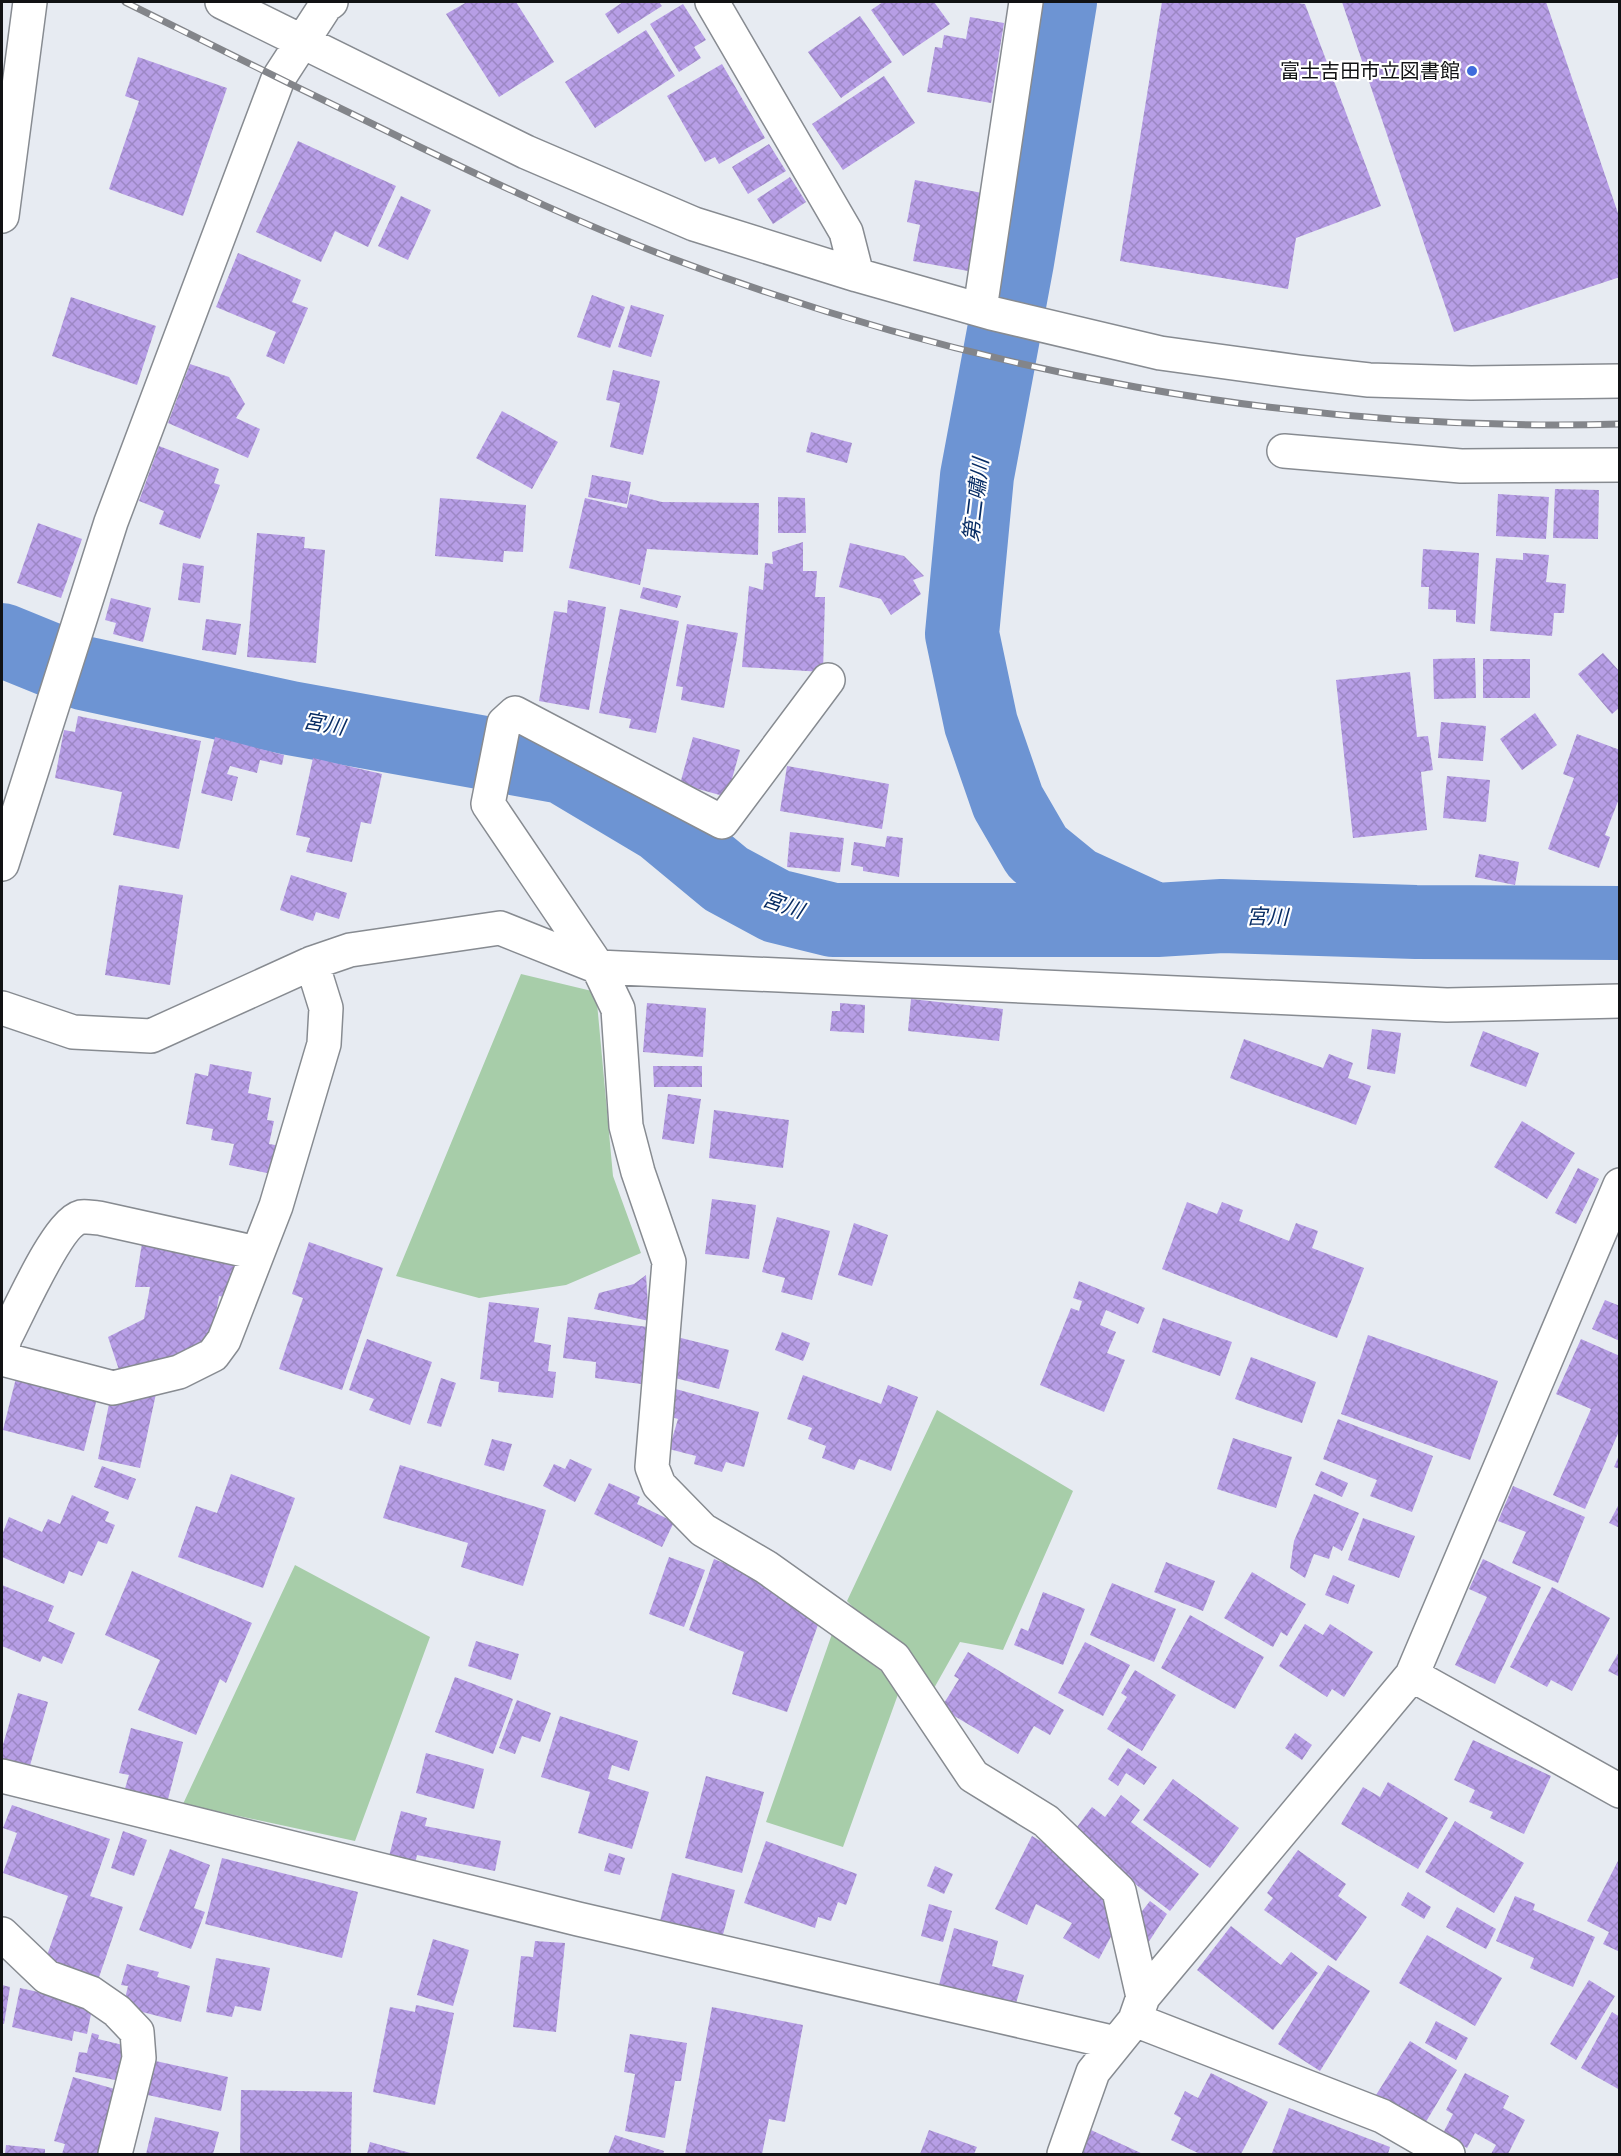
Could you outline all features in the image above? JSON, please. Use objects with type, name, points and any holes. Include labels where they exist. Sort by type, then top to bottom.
[{"type":"street","points":[[2,216],[30,2]]},
{"type":"street","points":[[222,2],[526,152],[694,224],[857,275],[1044,327],[1160,353],[1369,380],[1471,383],[1620,381]]},
{"type":"street","points":[[2,864],[73,635],[111,522],[278,79],[326,5],[331,2]]},
{"type":"street","points":[[712,2],[846,231],[857,275]]},
{"type":"street","points":[[985,311],[1026,2]]},
{"type":"street","points":[[1284,451],[1461,466],[1620,465]]},
{"type":"street","points":[[828,680],[723,822],[515,713],[504,723],[488,804],[598,967],[618,1009],[623,1047],[626,1126],[638,1172],[669,1262],[652,1467],[659,1485],[703,1530],[766,1567],[894,1658],[973,1776],[1046,1821],[1119,1891],[1131,2020]]},
{"type":"street","points":[[2,1008],[73,1032],[151,1036],[312,963],[350,950],[500,928],[598,967],[1447,1005],[1620,1001]]},
{"type":"street","points":[[2,1359],[113,1388],[179,1372],[213,1355],[224,1340],[276,1206],[324,1044],[326,1008],[312,963]]},
{"type":"street","points":[[1064,2154],[1093,2072],[1131,2020],[1412,1675],[1620,1185]]},
{"type":"street","points":[[2,1351],[5,1338],[51,1249],[68,1224],[81,1217],[99,1218],[257,1253]]},
{"type":"street","points":[[1412,1675],[1620,1791]]},
{"type":"street","points":[[2,1776],[578,1919],[1131,2020],[1382,2116],[1448,2154]]},
{"type":"street","points":[[2,1934],[47,1977],[91,1993],[117,2011],[137,2032],[139,2058],[115,2154]]},
{"type":"green space","points":[[521,974],[596,992],[613,1176],[641,1253],[566,1285],[479,1298],[396,1276]]},
{"type":"green space","points":[[937,1410],[1073,1491],[1003,1650],[960,1642],[933,1690],[847,1601]]},
{"type":"green space","points":[[295,1565],[430,1637],[355,1841],[183,1804]]},
{"type":"green space","points":[[832,1634],[901,1686],[843,1847],[766,1822]]},
{"type":"building","points":[[467,2],[516,2],[554,62],[499,97],[446,14]]},
{"type":"building","points":[[623,2],[659,2],[662,6],[618,34],[605,14]]},
{"type":"building","points":[[883,2],[934,2],[950,24],[903,56],[871,10]]},
{"type":"building","points":[[1162,2],[1305,4],[1381,206],[1296,238],[1288,289],[1120,261]]},
{"type":"building","points":[[1342,2],[1546,2],[1620,219],[1620,277],[1454,332]]},
{"type":"building","points":[[683,4],[706,40],[694,47],[701,58],[679,72],[650,24]]},
{"type":"building","points":[[860,16],[892,62],[841,98],[808,52]]},
{"type":"building","points":[[970,17],[1004,23],[991,103],[927,92],[935,47],[942,48],[944,35],[966,39]]},
{"type":"building","points":[[646,30],[675,76],[595,128],[565,82]]},
{"type":"building","points":[[138,57],[227,88],[183,216],[109,189],[139,101],[125,96]]},
{"type":"building","points":[[722,64],[765,138],[719,164],[715,157],[705,162],[667,96]]},
{"type":"building","points":[[884,76],[915,123],[843,170],[812,124]]},
{"type":"building","points":[[298,141],[396,186],[368,247],[335,231],[321,262],[256,232]]},
{"type":"building","points":[[769,144],[786,171],[748,194],[732,167]]},
{"type":"building","points":[[790,177],[806,202],[773,224],[757,199]]},
{"type":"building","points":[[915,180],[982,193],[968,271],[913,261],[920,225],[907,222]]},
{"type":"building","points":[[401,196],[431,210],[408,260],[378,246]]},
{"type":"building","points":[[238,253],[301,280],[292,302],[308,308],[284,364],[266,356],[276,332],[216,307]]},
{"type":"building","points":[[592,295],[625,307],[610,348],[577,337]]},
{"type":"building","points":[[71,297],[156,326],[137,385],[52,356]]},
{"type":"building","points":[[631,305],[664,315],[651,357],[618,347]]},
{"type":"building","points":[[190,364],[229,377],[245,404],[236,418],[260,429],[248,458],[168,423]]},
{"type":"building","points":[[613,370],[660,381],[643,455],[610,447],[620,403],[606,400]]},
{"type":"building","points":[[502,411],[558,442],[532,489],[476,458]]},
{"type":"building","points":[[811,432],[852,443],[847,463],[806,452]]},
{"type":"building","points":[[159,446],[219,469],[214,483],[220,485],[200,539],[159,524],[164,511],[139,501]]},
{"type":"building","points":[[592,475],[631,482],[627,504],[588,497]]},
{"type":"building","points":[[1555,489],[1599,490],[1598,539],[1553,538]]},
{"type":"building","points":[[630,494],[662,502],[759,503],[758,555],[647,549],[640,585],[569,568],[585,498],[627,508]]},
{"type":"building","points":[[1498,494],[1549,497],[1546,539],[1496,536]]},
{"type":"building","points":[[778,497],[805,498],[806,533],[778,533]]},
{"type":"building","points":[[440,498],[526,505],[523,552],[504,551],[503,562],[435,556]]},
{"type":"building","points":[[38,523],[82,539],[61,598],[17,583]]},
{"type":"building","points":[[257,533],[305,537],[304,548],[325,550],[316,663],[247,657]]},
{"type":"building","points":[[803,542],[803,571],[817,571],[815,597],[825,597],[823,672],[742,667],[749,586],[763,590],[765,563],[773,564],[772,552]]},
{"type":"building","points":[[850,543],[904,556],[924,576],[913,580],[921,594],[891,615],[881,599],[839,587]]},
{"type":"building","points":[[1423,549],[1479,553],[1475,624],[1456,622],[1456,610],[1428,609],[1429,587],[1421,587]]},
{"type":"building","points":[[1523,553],[1549,555],[1546,582],[1566,584],[1564,613],[1554,613],[1552,636],[1490,631],[1496,558],[1523,560]]},
{"type":"building","points":[[183,563],[204,566],[200,603],[178,600]]},
{"type":"building","points":[[643,587],[681,596],[677,608],[640,598]]},
{"type":"building","points":[[111,598],[151,608],[143,642],[113,634],[116,623],[105,620]]},
{"type":"building","points":[[568,600],[606,607],[589,710],[539,701],[554,611],[567,613]]},
{"type":"building","points":[[620,609],[679,621],[656,733],[629,728],[631,719],[599,713]]},
{"type":"building","points":[[206,619],[241,624],[236,655],[202,650]]},
{"type":"building","points":[[687,624],[738,633],[724,708],[681,700],[683,687],[676,686]]},
{"type":"building","points":[[1603,653],[1620,672],[1620,707],[1612,714],[1578,674]]},
{"type":"building","points":[[1475,658],[1476,698],[1434,699],[1433,659]]},
{"type":"building","points":[[1483,659],[1530,659],[1530,698],[1483,698]]},
{"type":"building","points":[[1410,672],[1417,737],[1428,736],[1433,770],[1421,772],[1427,830],[1353,838],[1336,680]]},
{"type":"building","points":[[1535,713],[1557,745],[1522,770],[1500,739]]},
{"type":"building","points":[[78,716],[201,741],[179,849],[113,835],[122,792],[55,778],[64,730],[75,732]]},
{"type":"building","points":[[1441,722],[1486,726],[1483,761],[1438,758]]},
{"type":"building","points":[[1577,734],[1620,750],[1620,796],[1605,835],[1610,837],[1599,868],[1548,849],[1574,778],[1563,774]]},
{"type":"building","points":[[215,737],[284,755],[282,765],[260,760],[257,773],[230,766],[227,774],[238,777],[232,801],[201,793]]},
{"type":"building","points":[[693,737],[740,750],[727,797],[680,784]]},
{"type":"building","points":[[313,758],[382,774],[371,824],[361,822],[352,862],[306,852],[310,838],[296,835]]},
{"type":"building","points":[[787,766],[889,784],[882,829],[780,811]]},
{"type":"building","points":[[1447,776],[1490,780],[1486,822],[1443,818]]},
{"type":"building","points":[[790,832],[844,838],[840,872],[787,867]]},
{"type":"building","points":[[887,836],[903,838],[899,877],[863,871],[863,867],[851,865],[854,842],[885,847]]},
{"type":"building","points":[[1479,854],[1519,862],[1515,885],[1475,877]]},
{"type":"building","points":[[291,875],[347,893],[339,919],[316,912],[313,921],[280,910]]},
{"type":"building","points":[[119,885],[183,895],[170,985],[105,975]]},
{"type":"building","points":[[911,999],[1003,1009],[999,1041],[908,1031]]},
{"type":"building","points":[[647,1003],[706,1008],[703,1057],[643,1052]]},
{"type":"building","points":[[840,1003],[865,1005],[864,1033],[830,1031],[832,1011],[840,1011]]},
{"type":"building","points":[[1372,1029],[1401,1033],[1395,1074],[1367,1069]]},
{"type":"building","points":[[1483,1031],[1539,1053],[1526,1087],[1470,1066]]},
{"type":"building","points":[[1244,1039],[1323,1068],[1329,1054],[1353,1063],[1348,1078],[1371,1086],[1356,1125],[1230,1078]]},
{"type":"building","points":[[210,1064],[252,1072],[248,1093],[271,1098],[267,1120],[274,1121],[269,1144],[281,1146],[276,1175],[229,1165],[234,1144],[211,1140],[213,1129],[186,1124],[195,1073],[208,1076]]},
{"type":"building","points":[[653,1066],[702,1066],[702,1087],[654,1087]]},
{"type":"building","points":[[668,1094],[701,1099],[694,1144],[662,1139]]},
{"type":"building","points":[[714,1110],[789,1120],[783,1168],[709,1158]]},
{"type":"building","points":[[1522,1121],[1575,1153],[1547,1199],[1494,1167]]},
{"type":"building","points":[[1578,1168],[1599,1179],[1576,1224],[1555,1213]]},
{"type":"building","points":[[712,1199],[756,1205],[749,1259],[705,1254]]},
{"type":"building","points":[[1187,1202],[1217,1214],[1222,1202],[1243,1210],[1239,1221],[1289,1241],[1296,1223],[1318,1231],[1312,1248],[1364,1268],[1337,1338],[1162,1269]]},
{"type":"building","points":[[777,1217],[830,1231],[812,1300],[781,1292],[785,1278],[762,1272]]},
{"type":"building","points":[[854,1223],[888,1235],[872,1286],[838,1275]]},
{"type":"building","points":[[309,1242],[383,1268],[342,1390],[279,1369],[303,1298],[292,1294]]},
{"type":"building","points":[[142,1243],[237,1263],[235,1299],[219,1296],[209,1353],[182,1351],[182,1362],[123,1382],[108,1337],[144,1319],[150,1287],[135,1287]]},
{"type":"building","points":[[646,1275],[649,1321],[594,1309],[599,1293],[634,1284]]},
{"type":"building","points":[[1079,1281],[1145,1308],[1138,1324],[1106,1310],[1100,1325],[1116,1332],[1107,1353],[1125,1360],[1104,1412],[1040,1385],[1071,1308],[1079,1311],[1082,1301],[1073,1298]]},
{"type":"building","points":[[1605,1300],[1620,1306],[1620,1341],[1592,1329]]},
{"type":"building","points":[[489,1302],[539,1308],[534,1342],[551,1345],[548,1371],[556,1372],[553,1398],[498,1392],[499,1382],[480,1379]]},
{"type":"building","points":[[568,1317],[648,1327],[641,1384],[595,1378],[596,1362],[563,1358]]},
{"type":"building","points":[[1163,1318],[1232,1342],[1220,1376],[1152,1352]]},
{"type":"building","points":[[782,1332],[810,1343],[803,1361],[775,1350]]},
{"type":"building","points":[[1368,1335],[1498,1381],[1470,1460],[1341,1414]]},
{"type":"building","points":[[673,1336],[729,1350],[719,1389],[663,1375]]},
{"type":"building","points":[[367,1339],[432,1362],[410,1425],[369,1410],[374,1399],[349,1390]]},
{"type":"building","points":[[1581,1339],[1620,1356],[1620,1429],[1585,1509],[1553,1495],[1591,1409],[1556,1394]]},
{"type":"building","points":[[1251,1357],[1316,1382],[1302,1423],[1235,1399]]},
{"type":"building","points":[[18,1370],[99,1390],[84,1451],[3,1430]]},
{"type":"building","points":[[803,1375],[881,1404],[888,1385],[918,1397],[891,1471],[859,1459],[854,1470],[822,1458],[826,1446],[808,1439],[812,1428],[787,1419]]},
{"type":"building","points":[[441,1378],[456,1383],[441,1427],[427,1423]]},
{"type":"building","points":[[672,1388],[759,1412],[744,1467],[726,1462],[722,1472],[694,1464],[696,1456],[669,1449],[678,1419],[665,1415]]},
{"type":"building","points":[[157,1389],[140,1468],[98,1459],[111,1394]]},
{"type":"building","points":[[1338,1419],[1433,1456],[1412,1512],[1370,1496],[1377,1480],[1323,1459]]},
{"type":"building","points":[[1233,1438],[1292,1457],[1276,1508],[1217,1489]]},
{"type":"building","points":[[492,1439],[512,1444],[504,1471],[484,1465]]},
{"type":"building","points":[[1620,1453],[1620,1469],[1614,1467]]},
{"type":"building","points":[[570,1459],[592,1469],[575,1502],[543,1486],[554,1464],[565,1469]]},
{"type":"building","points":[[400,1465],[546,1510],[523,1586],[461,1567],[468,1543],[383,1518]]},
{"type":"building","points":[[102,1466],[136,1479],[128,1500],[94,1487]]},
{"type":"building","points":[[1321,1471],[1348,1483],[1342,1497],[1315,1485]]},
{"type":"building","points":[[231,1474],[295,1498],[263,1588],[178,1557],[196,1506],[217,1513]]},
{"type":"building","points":[[609,1483],[640,1497],[637,1504],[674,1522],[662,1547],[594,1514]]},
{"type":"building","points":[[1513,1486],[1585,1517],[1558,1583],[1512,1563],[1526,1532],[1498,1521]]},
{"type":"building","points":[[1314,1494],[1359,1513],[1342,1551],[1333,1546],[1329,1559],[1314,1554],[1305,1578],[1290,1568],[1294,1541]]},
{"type":"building","points":[[72,1495],[109,1512],[105,1521],[115,1525],[107,1544],[98,1541],[82,1576],[69,1571],[64,1584],[2,1557],[2,1535],[9,1517],[42,1532],[48,1519],[60,1524]]},
{"type":"building","points":[[1620,1502],[1620,1528],[1609,1523]]},
{"type":"building","points":[[1363,1518],[1415,1536],[1399,1578],[1348,1560]]},
{"type":"building","points":[[669,1557],[705,1570],[684,1627],[649,1614]]},
{"type":"building","points":[[714,1559],[770,1582],[819,1622],[787,1712],[732,1694],[744,1652],[689,1630]]},
{"type":"building","points":[[1483,1559],[1541,1587],[1495,1684],[1455,1665],[1487,1597],[1469,1589]]},
{"type":"building","points":[[1166,1562],[1215,1581],[1203,1611],[1154,1592]]},
{"type":"building","points":[[132,1571],[252,1623],[226,1683],[220,1679],[196,1735],[138,1710],[160,1660],[105,1635]]},
{"type":"building","points":[[1252,1572],[1306,1604],[1287,1636],[1281,1632],[1273,1647],[1224,1618]]},
{"type":"building","points":[[1333,1575],[1355,1585],[1348,1604],[1325,1595]]},
{"type":"building","points":[[1112,1583],[1176,1609],[1154,1662],[1090,1635]]},
{"type":"building","points":[[2,1585],[54,1606],[48,1621],[75,1633],[62,1664],[43,1656],[40,1662],[2,1646]]},
{"type":"building","points":[[1552,1587],[1610,1618],[1572,1691],[1551,1680],[1547,1687],[1510,1667]]},
{"type":"building","points":[[1043,1592],[1085,1609],[1063,1665],[1014,1645],[1021,1628],[1028,1631]]},
{"type":"building","points":[[1190,1615],[1264,1657],[1235,1709],[1161,1668]]},
{"type":"building","points":[[1305,1624],[1323,1635],[1330,1624],[1373,1652],[1344,1697],[1332,1689],[1327,1697],[1279,1666]]},
{"type":"building","points":[[476,1641],[519,1654],[511,1680],[468,1666]]},
{"type":"building","points":[[1085,1642],[1130,1665],[1103,1716],[1058,1693]]},
{"type":"building","points":[[1620,1650],[1620,1677],[1608,1671]]},
{"type":"building","points":[[968,1652],[1064,1710],[1050,1735],[1034,1726],[1018,1754],[941,1708],[959,1679],[954,1676]]},
{"type":"building","points":[[1135,1670],[1176,1695],[1142,1751],[1107,1729],[1127,1697],[1121,1693]]},
{"type":"building","points":[[455,1677],[513,1699],[493,1754],[435,1732]]},
{"type":"building","points":[[18,1693],[48,1702],[29,1769],[2,1761],[2,1748]]},
{"type":"building","points":[[517,1700],[551,1713],[540,1742],[522,1736],[515,1754],[499,1748]]},
{"type":"building","points":[[560,1716],[638,1741],[629,1771],[612,1765],[608,1779],[649,1792],[632,1849],[578,1833],[590,1792],[541,1777]]},
{"type":"building","points":[[131,1728],[183,1742],[167,1803],[124,1792],[129,1775],[119,1773]]},
{"type":"building","points":[[1295,1733],[1312,1745],[1302,1760],[1285,1748]]},
{"type":"building","points":[[1473,1740],[1551,1776],[1524,1834],[1490,1818],[1493,1812],[1469,1802],[1475,1790],[1454,1780]]},
{"type":"building","points":[[1128,1748],[1157,1767],[1144,1785],[1126,1773],[1118,1786],[1108,1779]]},
{"type":"building","points":[[426,1753],[484,1769],[474,1809],[416,1793]]},
{"type":"building","points":[[706,1776],[764,1792],[742,1873],[685,1858]]},
{"type":"building","points":[[1173,1779],[1239,1828],[1210,1868],[1143,1820]]},
{"type":"building","points":[[1388,1782],[1448,1818],[1418,1869],[1341,1824],[1363,1787],[1380,1797]]},
{"type":"building","points":[[1121,1795],[1140,1810],[1131,1822],[1199,1874],[1170,1911],[1112,1866],[1115,1862],[1074,1831],[1092,1807],[1105,1817]]},
{"type":"building","points":[[12,1805],[110,1839],[90,1896],[123,1907],[98,1980],[45,1961],[68,1896],[3,1873],[17,1833],[3,1828]]},
{"type":"building","points":[[401,1811],[427,1818],[425,1826],[501,1841],[495,1871],[417,1855],[414,1868],[388,1860]]},
{"type":"building","points":[[1455,1821],[1524,1863],[1494,1913],[1425,1872]]},
{"type":"building","points":[[123,1831],[147,1840],[134,1876],[111,1868]]},
{"type":"building","points":[[1032,1836],[1083,1866],[1108,1892],[1115,1929],[1099,1959],[1063,1938],[1072,1923],[1036,1904],[1027,1925],[995,1909]]},
{"type":"building","points":[[766,1841],[857,1874],[846,1905],[838,1902],[831,1921],[818,1917],[815,1928],[744,1903]]},
{"type":"building","points":[[170,1849],[210,1865],[194,1908],[205,1912],[191,1949],[139,1930]]},
{"type":"building","points":[[1298,1850],[1346,1884],[1338,1896],[1367,1917],[1336,1961],[1264,1910],[1273,1898],[1267,1893]]},
{"type":"building","points":[[609,1853],[625,1858],[620,1875],[604,1871]]},
{"type":"building","points":[[1620,1857],[1620,1952],[1603,1944],[1609,1932],[1587,1921]]},
{"type":"building","points":[[222,1858],[358,1892],[342,1958],[205,1924]]},
{"type":"building","points":[[935,1866],[953,1874],[944,1894],[927,1886]]},
{"type":"building","points":[[672,1873],[735,1890],[721,1942],[659,1925]]},
{"type":"building","points":[[1408,1892],[1431,1907],[1424,1919],[1401,1905]]},
{"type":"building","points":[[1515,1896],[1535,1904],[1533,1910],[1595,1937],[1573,1987],[1530,1968],[1534,1958],[1496,1941]]},
{"type":"building","points":[[1150,1901],[1167,1914],[1148,1943],[1132,1935],[1139,1915]]},
{"type":"building","points":[[929,1904],[952,1911],[943,1942],[921,1936]]},
{"type":"building","points":[[1457,1907],[1496,1929],[1486,1949],[1446,1927]]},
{"type":"building","points":[[1231,1926],[1281,1965],[1291,1952],[1318,1973],[1273,2030],[1197,1970]]},
{"type":"building","points":[[954,1928],[998,1941],[992,1966],[1024,1975],[1015,2007],[939,1985]]},
{"type":"building","points":[[1427,1935],[1502,1978],[1475,2026],[1399,1983]]},
{"type":"building","points":[[433,1939],[469,1950],[453,2006],[417,1995]]},
{"type":"building","points":[[535,1941],[565,1943],[556,2032],[513,2027],[521,1956],[533,1957]]},
{"type":"building","points":[[216,1958],[270,1968],[261,2011],[235,2006],[232,2017],[206,2012]]},
{"type":"building","points":[[127,1964],[159,1972],[157,1977],[190,1986],[181,2022],[123,2007],[128,1986],[121,1985]]},
{"type":"building","points":[[1328,1965],[1370,1991],[1320,2071],[1278,2044]]},
{"type":"building","points":[[1589,1980],[1615,1996],[1576,2060],[1550,2044]]},
{"type":"building","points":[[2,1985],[10,1987],[4,2024],[2,2023]]},
{"type":"building","points":[[20,1988],[93,2004],[87,2034],[74,2031],[72,2041],[12,2027]]},
{"type":"building","points":[[416,2005],[454,2013],[435,2105],[373,2092],[390,2007],[415,2012]]},
{"type":"building","points":[[712,2007],[803,2025],[785,2122],[769,2119],[762,2154],[685,2154]]},
{"type":"building","points":[[1612,2012],[1620,2017],[1620,2090],[1581,2068]]},
{"type":"building","points":[[1436,2021],[1468,2038],[1456,2060],[1425,2043]]},
{"type":"building","points":[[92,2033],[99,2035],[98,2039],[127,2046],[120,2081],[75,2072],[79,2052],[87,2053]]},
{"type":"building","points":[[630,2034],[687,2043],[681,2081],[675,2081],[665,2138],[625,2131],[635,2074],[624,2072]]},
{"type":"building","points":[[1410,2041],[1457,2070],[1424,2125],[1376,2095]]},
{"type":"building","points":[[142,2058],[228,2077],[221,2111],[134,2092]]},
{"type":"building","points":[[1211,2073],[1268,2102],[1241,2154],[1200,2154],[1171,2140],[1181,2118],[1174,2114],[1185,2091],[1198,2098]]},
{"type":"building","points":[[1465,2073],[1509,2096],[1503,2108],[1525,2120],[1508,2154],[1491,2154],[1496,2145],[1475,2133],[1467,2148],[1442,2135],[1453,2114],[1446,2110]]},
{"type":"building","points":[[73,2077],[118,2090],[99,2154],[62,2154],[65,2144],[54,2141]]},
{"type":"building","points":[[241,2090],[352,2092],[351,2154],[240,2154]]},
{"type":"building","points":[[1289,2108],[1390,2147],[1388,2154],[1272,2153]]},
{"type":"building","points":[[155,2117],[219,2132],[213,2154],[146,2154]]},
{"type":"building","points":[[929,2130],[977,2147],[974,2154],[920,2154]]},
{"type":"building","points":[[1091,2130],[1143,2154],[1080,2154]]},
{"type":"building","points":[[615,2135],[664,2151],[663,2154],[608,2154]]},
{"type":"building","points":[[370,2142],[414,2154],[367,2154]]},
{"type":"building","points":[[6,2145],[45,2149],[45,2154],[5,2154]]},
{"type":"waterway","name":"第二嘯川","points":[[1060,2],[1017,262],[977,476],[962,634],[981,724],[1008,802],[1037,852],[1075,883],[1149,917]]},
{"type":"waterway","name":"宮川","points":[[2,640],[83,673],[290,718],[563,767],[662,826],[726,879],[776,906],[833,920],[1157,920],[1222,916],[1416,922],[1620,923]]},
{"type":"railway","points":[[125,2],[452,163],[606,232],[783,298],[899,333],[1017,363],[1136,387],[1256,405],[1376,418],[1498,424],[1620,424]]},
{"type":"place","name":"富士吉田市立図書館","points":[[1472,71]]}]
